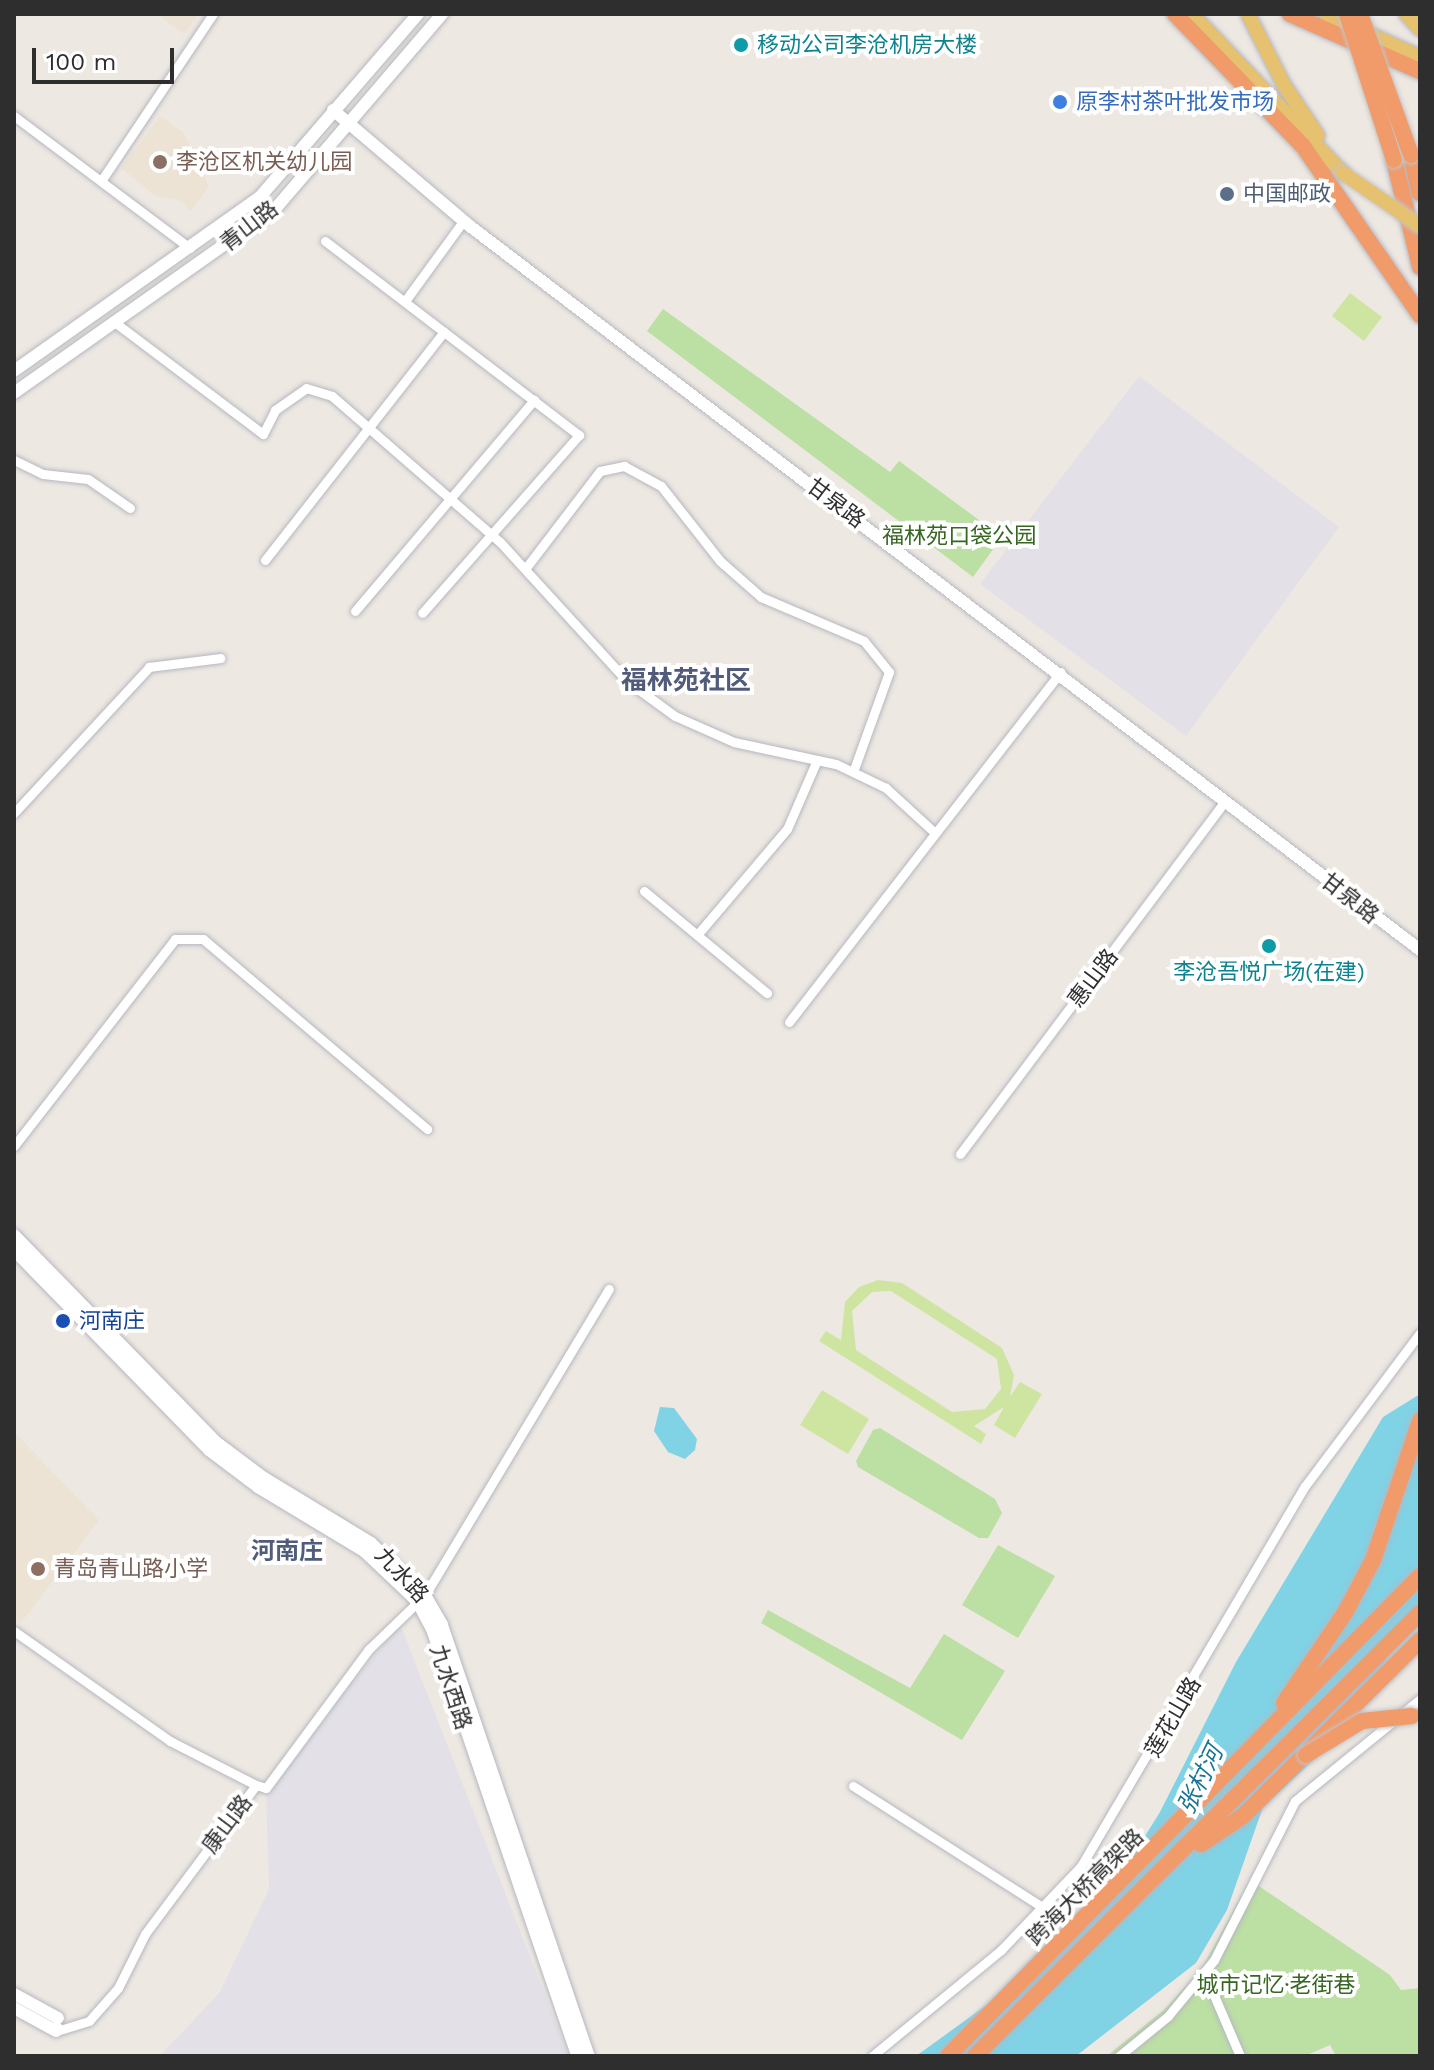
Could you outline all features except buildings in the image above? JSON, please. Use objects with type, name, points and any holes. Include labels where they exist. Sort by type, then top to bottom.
[{"type":"highway","points":[[1175,14],[1303,146],[1420,315]]},
{"type":"highway","points":[[1290,14],[1420,71]]},
{"type":"highway","points":[[1347,14],[1394,160],[1420,267]]},
{"type":"highway","points":[[1360,14],[1411,155],[1420,193]]},
{"type":"highway","points":[[1411,155],[1420,171]]},
{"type":"highway","points":[[1246,1756],[1313,1662],[1366,1573],[1420,1421]]},
{"type":"highway","points":[[1369,1626],[1420,1568]]},
{"type":"highway","name":"跨海大桥高架路","points":[[948,2056],[1420,1576]]},
{"type":"highway","name":"跨海大桥高架路","points":[[975,2056],[1420,1613]]},
{"type":"highway","points":[[1170,1865],[1243,1816],[1420,1640]]},
{"type":"highway","points":[[1306,1755],[1362,1721],[1420,1718]]},
{"type":"main road","name":"青山路","points":[[14,371],[260,197],[418,14]]},
{"type":"main road","name":"青山路","points":[[14,393],[117,324],[275,209],[442,14]]},
{"type":"main road","points":[[1192,14],[1343,173],[1420,226]]},
{"type":"main road","points":[[1248,14],[1284,85],[1343,173]]},
{"type":"main road","points":[[1326,14],[1420,57]]},
{"type":"main road","points":[[1406,14],[1420,29]]},
{"type":"main road","name":"甘泉路","points":[[333,110],[464,220],[1060,672],[1420,950]]},
{"type":"main road","name":"九水路","points":[[14,1235],[216,1442],[264,1478],[371,1543],[442,1625],[589,2056]]},
{"type":"main road","name":"九水西路","points":[[14,1250],[209,1450],[258,1487],[364,1551],[421,1598],[577,2056]]},
{"type":"main road","points":[[14,1994],[57,2025]]},
{"type":"main road","points":[[14,2008],[57,2025]]},
{"type":"street","points":[[101,181],[213,14]]},
{"type":"street","points":[[14,116],[190,248]]},
{"type":"street","points":[[405,301],[464,220]]},
{"type":"street","points":[[325,241],[579,435],[422,613]]},
{"type":"street","points":[[117,324],[263,434],[275,410],[306,388],[332,396],[366,429],[491,534],[627,681],[675,716],[734,742],[817,760],[853,772],[886,788],[934,832]]},
{"type":"street","points":[[265,560],[444,332]]},
{"type":"street","points":[[355,611],[534,400]]},
{"type":"street","points":[[14,460],[43,474],[88,479],[130,508]]},
{"type":"street","points":[[525,569],[600,471],[624,466],[661,486],[720,561],[761,597],[864,641],[889,672],[853,772]]},
{"type":"street","points":[[14,813],[149,667],[220,658]]},
{"type":"street","points":[[789,1022],[1060,672]]},
{"type":"street","points":[[697,935],[787,829],[817,760]]},
{"type":"street","name":"惠山路","points":[[960,1154],[1225,801]]},
{"type":"street","points":[[644,891],[767,993]]},
{"type":"street","points":[[14,1146],[175,939],[203,939],[427,1129]]},
{"type":"street","points":[[256,1785],[266,1788],[369,1649],[421,1598],[609,1289]]},
{"type":"street","name":"莲花山路","points":[[872,2056],[1045,1909],[1107,1829],[1305,1486],[1420,1333]]},
{"type":"street","name":"康山路","points":[[14,1631],[170,1741],[256,1785],[145,1934],[118,1988],[89,2021],[57,2025]]},
{"type":"street","points":[[1119,2056],[1168,2016],[1204,1972],[1249,1897],[1295,1801],[1420,1699]]},
{"type":"street","points":[[853,1786],[1045,1909]]},
{"type":"street","points":[[1204,1972],[1240,2056]]},
{"type":"shaded area","points":[[157,14],[199,14],[184,34]]},
{"type":"shaded area","name":"李沧区机关幼儿园","points":[[160,116],[184,133],[209,187],[191,211],[182,201],[156,196],[121,168]]},
{"type":"shaded area","points":[[1139,376],[1339,527],[1186,736],[980,584]]},
{"type":"shaded area","name":"青岛青山路小学","points":[[14,1432],[99,1520],[21,1623],[14,1619]]},
{"type":"shaded area","points":[[400,1624],[569,2056],[160,2056],[220,1992],[269,1889],[266,1789]]},
{"type":"green space","points":[[1350,293],[1382,317],[1364,341],[1332,316]]},
{"type":"green space","name":"福林苑口袋公园","points":[[663,309],[890,472],[899,461],[1002,537],[973,577],[647,331]]},
{"type":"green space","points":[[878,1280],[902,1283],[1002,1348],[1014,1375],[1010,1397],[1020,1382],[1042,1394],[1015,1438],[994,1425],[1004,1407],[974,1426],[986,1434],[981,1444],[819,1341],[826,1331],[841,1340],[845,1302],[859,1287]],"holes":[[[891,1291],[997,1359],[1001,1389],[985,1409],[952,1412],[856,1350],[852,1311],[872,1292]]]},
{"type":"green space","points":[[822,1390],[869,1419],[848,1454],[800,1425]]},
{"type":"green space","points":[[880,1428],[995,1499],[1002,1513],[988,1538],[979,1538],[858,1467],[856,1461],[873,1430]]},
{"type":"green space","points":[[998,1545],[1055,1576],[1018,1638],[962,1605]]},
{"type":"green space","points":[[768,1610],[910,1688],[944,1634],[1005,1671],[962,1740],[761,1623]]},
{"type":"green space","name":"城市记忆·老街巷","points":[[1250,1880],[1390,1975],[1401,1990],[1420,1988],[1420,2056],[1336,2056],[1330,2045],[1305,2056],[1107,2056],[1165,2009],[1202,1968]]},
{"type":"water","name":"张村河","points":[[1420,1394],[1420,1608],[1329,1746],[1263,1807],[1227,1910],[1196,1963],[1076,2056],[916,2056],[1060,1952],[1092,1921],[1160,1812],[1236,1662],[1383,1417]]},
{"type":"water","points":[[660,1407],[674,1408],[697,1439],[695,1450],[685,1459],[668,1452],[654,1431]]},
{"type":"place","name":"移动公司李沧机房大楼","points":[[741,45]]},
{"type":"place","name":"原李村茶叶批发市场","points":[[1060,102]]},
{"type":"place","name":"李沧区机关幼儿园","points":[[160,162]]},
{"type":"place","name":"中国邮政","points":[[1227,194]]},
{"type":"place","name":"李沧吾悦广场(在建)","points":[[1269,946]]},
{"type":"place","name":"河南庄","points":[[63,1321]]},
{"type":"place","name":"青岛青山路小学","points":[[38,1569]]},
{"type":"district","name":"福林苑社区","points":[[686,681]]},
{"type":"district","name":"河南庄","points":[[287,1552]]}]
